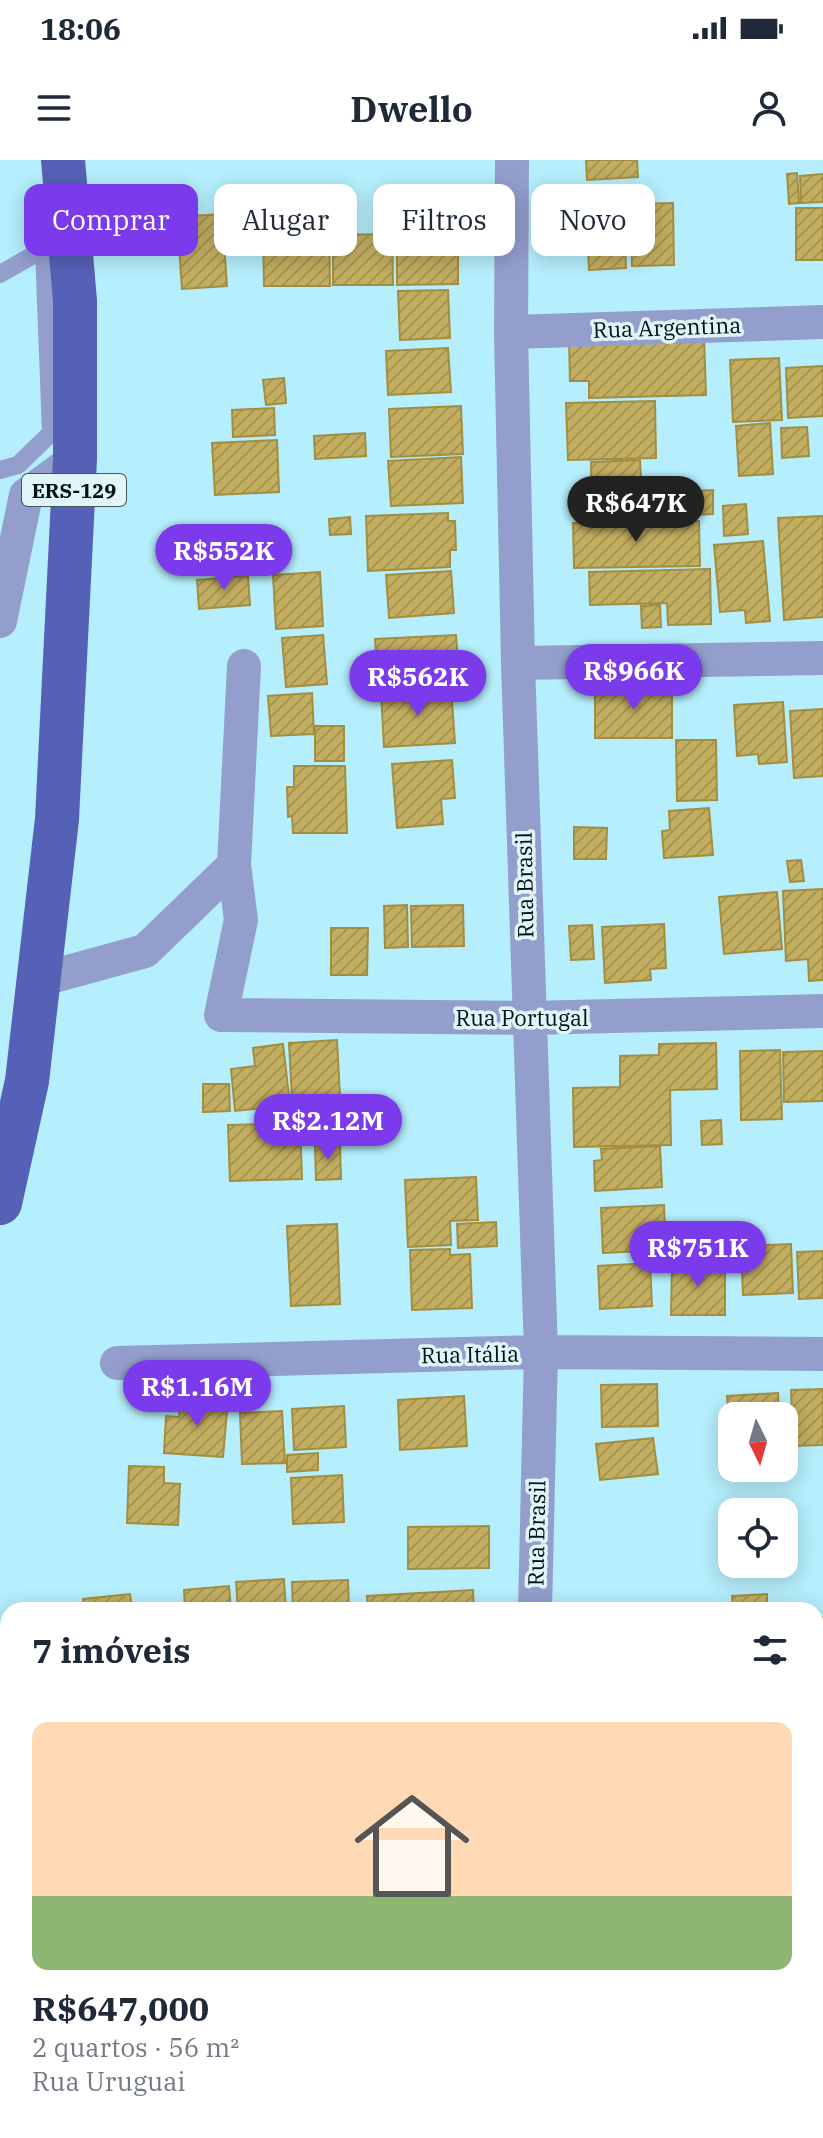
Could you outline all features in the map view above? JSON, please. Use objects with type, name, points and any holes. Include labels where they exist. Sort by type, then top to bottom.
[{"type":"main road","name":"ERS-129","points":[[0,1203],[27,1081],[57,819],[75,459],[75,301],[63,160]]},
{"type":"street","name":"Rua Brasil","points":[[512,160],[511,332],[518,663],[527,1018],[541,1352],[535,1602]]},
{"type":"street","name":"Rua Argentina","points":[[511,332],[823,322]]},
{"type":"street","points":[[0,621],[26,495],[75,459]]},
{"type":"street","points":[[518,663],[823,658]]},
{"type":"street","points":[[39,980],[145,951],[234,865],[244,666]]},
{"type":"street","name":"Rua Portugal","points":[[234,865],[241,920],[221,1015],[527,1018],[823,1011]]},
{"type":"street","name":"Rua Itália","points":[[117,1363],[541,1352],[823,1354]]},
{"type":"lane","points":[[0,274],[44,249],[51,433],[18,465],[0,470]]},
{"type":"building","points":[[586,160],[637,160],[638,177],[587,180]]},
{"type":"building","points":[[797,173],[799,203],[789,204],[787,174]]},
{"type":"building","points":[[823,174],[823,202],[801,203],[800,176]]},
{"type":"building","points":[[655,203],[673,203],[674,265],[632,266],[632,256],[655,256]]},
{"type":"building","points":[[796,208],[823,208],[823,260],[796,260]]},
{"type":"building","points":[[214,215],[214,256],[225,256],[227,286],[182,289],[180,256],[198,256],[198,216]]},
{"type":"building","points":[[373,234],[373,256],[392,256],[393,285],[333,285],[333,256],[357,256],[357,235]]},
{"type":"building","points":[[263,256],[329,256],[330,286],[264,286]]},
{"type":"building","points":[[397,256],[458,256],[458,284],[397,285]]},
{"type":"building","points":[[588,256],[626,256],[626,268],[589,270]]},
{"type":"building","points":[[448,290],[450,338],[400,340],[398,291]]},
{"type":"building","points":[[704,336],[706,395],[589,398],[589,381],[570,381],[569,339]]},
{"type":"building","points":[[448,348],[451,392],[388,395],[386,351]]},
{"type":"building","points":[[779,358],[782,420],[733,422],[730,360]]},
{"type":"building","points":[[823,366],[823,416],[788,418],[786,368]]},
{"type":"building","points":[[284,378],[286,403],[266,405],[263,380]]},
{"type":"building","points":[[655,401],[656,458],[568,460],[566,403]]},
{"type":"building","points":[[461,406],[463,454],[391,457],[389,409]]},
{"type":"building","points":[[274,408],[275,435],[233,437],[232,410]]},
{"type":"building","points":[[770,423],[773,474],[739,476],[736,426]]},
{"type":"building","points":[[807,427],[809,456],[782,458],[781,428]]},
{"type":"building","points":[[365,433],[366,456],[315,459],[314,436]]},
{"type":"building","points":[[277,440],[279,492],[215,495],[212,443]]},
{"type":"building","points":[[461,457],[463,503],[391,506],[388,461]]},
{"type":"building","points":[[640,460],[643,510],[592,512],[591,462]]},
{"type":"building","points":[[713,490],[713,514],[690,515],[689,491]]},
{"type":"building","points":[[746,504],[748,534],[724,536],[723,506]]},
{"type":"building","points":[[448,513],[448,521],[455,521],[456,550],[450,550],[450,567],[368,571],[366,516]]},
{"type":"building","points":[[823,516],[823,617],[784,620],[778,518]]},
{"type":"building","points":[[350,517],[351,534],[330,535],[329,519]]},
{"type":"building","points":[[699,521],[700,566],[574,568],[573,523]]},
{"type":"building","points":[[763,541],[770,621],[746,623],[745,610],[720,612],[714,545]]},
{"type":"building","points":[[710,569],[711,624],[668,625],[667,603],[590,605],[589,572]]},
{"type":"building","points":[[451,571],[454,613],[389,618],[386,575]]},
{"type":"building","points":[[320,572],[323,626],[276,629],[273,575]]},
{"type":"building","points":[[248,576],[250,605],[199,609],[197,580]]},
{"type":"building","points":[[660,605],[661,627],[642,628],[641,606]]},
{"type":"building","points":[[323,635],[327,684],[286,687],[282,638]]},
{"type":"building","points":[[456,635],[459,677],[378,682],[375,639]]},
{"type":"building","points":[[595,686],[672,686],[672,738],[595,738]]},
{"type":"building","points":[[451,688],[455,743],[384,747],[381,693]]},
{"type":"building","points":[[312,693],[314,734],[271,736],[268,696]]},
{"type":"building","points":[[783,702],[787,762],[759,764],[758,754],[737,756],[734,705]]},
{"type":"building","points":[[823,709],[823,776],[794,778],[790,711]]},
{"type":"building","points":[[315,726],[344,726],[344,761],[315,761]]},
{"type":"building","points":[[676,740],[716,740],[717,800],[677,801]]},
{"type":"building","points":[[452,760],[455,798],[441,799],[443,824],[397,828],[392,764]]},
{"type":"building","points":[[294,766],[345,766],[347,833],[293,833],[292,816],[288,817],[287,787],[294,787]]},
{"type":"building","points":[[709,808],[713,855],[664,858],[662,831],[670,830],[669,811]]},
{"type":"building","points":[[574,827],[607,828],[606,859],[574,859]]},
{"type":"building","points":[[801,860],[804,881],[790,882],[787,861]]},
{"type":"building","points":[[823,889],[823,980],[809,981],[808,959],[786,961],[783,891]]},
{"type":"building","points":[[777,892],[782,949],[724,954],[719,897]]},
{"type":"building","points":[[407,905],[408,947],[385,948],[384,906]]},
{"type":"building","points":[[463,905],[464,946],[412,947],[411,906]]},
{"type":"building","points":[[664,924],[666,968],[650,969],[651,980],[605,983],[602,927]]},
{"type":"building","points":[[592,925],[594,959],[571,960],[569,926]]},
{"type":"building","points":[[331,928],[368,928],[367,975],[331,975]]},
{"type":"building","points":[[337,1040],[340,1096],[292,1099],[289,1043]]},
{"type":"building","points":[[716,1043],[717,1089],[670,1090],[671,1145],[574,1147],[573,1088],[620,1087],[620,1056],[659,1055],[659,1044]]},
{"type":"building","points":[[283,1044],[290,1105],[235,1111],[231,1069],[255,1066],[253,1048]]},
{"type":"building","points":[[780,1050],[782,1119],[741,1120],[740,1051]]},
{"type":"building","points":[[823,1051],[823,1101],[784,1102],[783,1052]]},
{"type":"building","points":[[203,1084],[229,1084],[230,1111],[203,1112]]},
{"type":"building","points":[[721,1120],[722,1144],[702,1145],[701,1121]]},
{"type":"building","points":[[300,1123],[302,1179],[230,1181],[228,1125]]},
{"type":"building","points":[[340,1145],[341,1179],[316,1180],[315,1146]]},
{"type":"building","points":[[660,1146],[662,1187],[595,1191],[594,1161],[602,1160],[601,1149]]},
{"type":"building","points":[[476,1177],[478,1220],[450,1221],[451,1245],[408,1247],[405,1180]]},
{"type":"building","points":[[664,1205],[666,1250],[603,1253],[601,1208]]},
{"type":"building","points":[[496,1222],[497,1246],[458,1248],[457,1224]]},
{"type":"building","points":[[337,1224],[340,1304],[291,1306],[287,1226]]},
{"type":"building","points":[[791,1244],[793,1293],[743,1295],[741,1246]]},
{"type":"building","points":[[450,1249],[450,1255],[470,1254],[472,1308],[412,1310],[410,1250]]},
{"type":"building","points":[[823,1251],[823,1298],[799,1299],[797,1252]]},
{"type":"building","points":[[650,1263],[652,1306],[600,1309],[598,1266]]},
{"type":"building","points":[[672,1263],[725,1263],[725,1315],[671,1315]]},
{"type":"building","points":[[657,1384],[658,1426],[602,1427],[601,1385]]},
{"type":"building","points":[[823,1389],[823,1445],[798,1446],[798,1402],[791,1402],[791,1390]]},
{"type":"building","points":[[778,1393],[778,1402],[727,1402],[727,1396]]},
{"type":"building","points":[[464,1396],[467,1446],[400,1450],[398,1400]]},
{"type":"building","points":[[181,1397],[228,1400],[223,1457],[164,1453],[166,1416],[179,1417]]},
{"type":"building","points":[[344,1406],[346,1447],[294,1450],[292,1409]]},
{"type":"building","points":[[282,1411],[285,1463],[242,1464],[240,1413]]},
{"type":"building","points":[[653,1438],[658,1474],[600,1480],[596,1444]]},
{"type":"building","points":[[318,1453],[318,1470],[287,1472],[287,1455]]},
{"type":"building","points":[[129,1466],[164,1467],[164,1483],[180,1484],[178,1525],[127,1523]]},
{"type":"building","points":[[342,1475],[344,1522],[293,1524],[291,1478]]},
{"type":"building","points":[[489,1526],[489,1568],[408,1569],[408,1527]]},
{"type":"building","points":[[284,1579],[285,1602],[237,1602],[236,1582]]},
{"type":"building","points":[[348,1580],[349,1602],[293,1602],[292,1582]]},
{"type":"building","points":[[229,1586],[230,1602],[185,1602],[184,1590]]},
{"type":"building","points":[[473,1590],[474,1602],[367,1602],[367,1596]]},
{"type":"building","points":[[130,1594],[131,1602],[83,1602],[83,1599]]},
{"type":"building","points":[[767,1594],[767,1602],[732,1602],[732,1596]]}]
